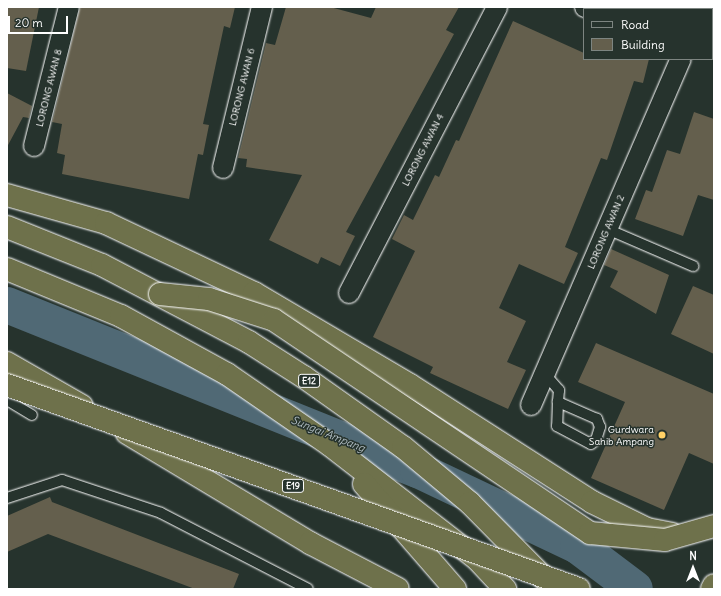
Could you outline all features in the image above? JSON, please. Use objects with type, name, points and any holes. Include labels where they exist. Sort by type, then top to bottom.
[{"type":"highway","points":[[7,195],[106,223],[254,293],[410,385],[592,502],[647,529],[689,537],[714,534]]},
{"type":"highway","name":"E12","points":[[7,227],[102,265],[160,294],[255,346],[403,447],[470,503],[554,589]]},
{"type":"highway","points":[[7,269],[121,316],[227,374],[330,445],[478,560],[505,589]]},
{"type":"highway","points":[[160,294],[209,299],[274,320],[590,533],[665,540],[714,526]]},
{"type":"highway","points":[[15,366],[310,543],[398,589]]},
{"type":"highway","name":"E19","points":[[7,385],[579,589]]},
{"type":"highway","points":[[330,445],[455,589]]},
{"type":"highway","points":[[712,589],[714,584]]},
{"type":"street","name":"LORONG AWAN 8","points":[[34,146],[69,7]]},
{"type":"street","name":"LORONG AWAN 6","points":[[223,168],[262,7]]},
{"type":"street","name":"LORONG AWAN 4","points":[[349,294],[497,7]]},
{"type":"street","name":"LORONG AWAN 2","points":[[531,405],[681,60]]},
{"type":"lane","points":[[607,229],[693,266]]},
{"type":"lane","points":[[544,373],[559,390],[558,402],[557,426],[591,444],[596,440],[600,427],[597,419],[558,402]]},
{"type":"lane","points":[[7,400],[32,415]]},
{"type":"lane","points":[[7,498],[62,480],[161,512],[308,589]]},
{"type":"building","points":[[7,7],[39,7],[26,71],[7,68]]},
{"type":"building","points":[[80,7],[235,7],[230,28],[224,26],[203,124],[209,125],[203,155],[198,154],[189,199],[62,174],[65,155],[57,153],[62,124],[52,122]]},
{"type":"building","points":[[286,7],[330,7],[371,18],[376,7],[459,7],[446,30],[454,34],[346,232],[355,236],[340,266],[321,257],[318,264],[269,240],[302,175],[246,167],[247,159],[238,158],[266,43],[275,45]]},
{"type":"building","points":[[513,21],[583,53],[583,60],[649,60],[643,83],[634,81],[607,160],[601,158],[565,247],[578,253],[564,284],[519,264],[499,308],[526,321],[507,362],[526,370],[508,409],[430,373],[433,367],[373,337],[415,251],[392,239],[404,215],[413,220],[435,175],[439,177],[456,140],[459,141]]},
{"type":"building","points":[[7,93],[32,106],[29,118],[23,117],[7,147]]},
{"type":"building","points":[[694,112],[714,119],[714,200],[698,195],[683,236],[635,219],[646,190],[652,192],[667,150],[680,154]]},
{"type":"building","points":[[611,249],[669,275],[656,314],[610,287],[618,271],[604,265]]},
{"type":"building","points":[[693,286],[714,295],[714,354],[671,334]]},
{"type":"building","name":"Gurdwara Sahib Ampang","points":[[596,343],[714,394],[714,464],[689,453],[664,510],[591,478],[625,402],[578,382]]},
{"type":"building","points":[[50,497],[52,502],[239,574],[233,589],[195,589],[48,534],[7,552],[7,516]]},
{"type":"waterway","name":"Sungai Ampang","points":[[7,305],[418,470],[578,546],[635,589]]},
{"type":"place","name":"Gurdwara Sahib Ampang","points":[[662,435]]}]
